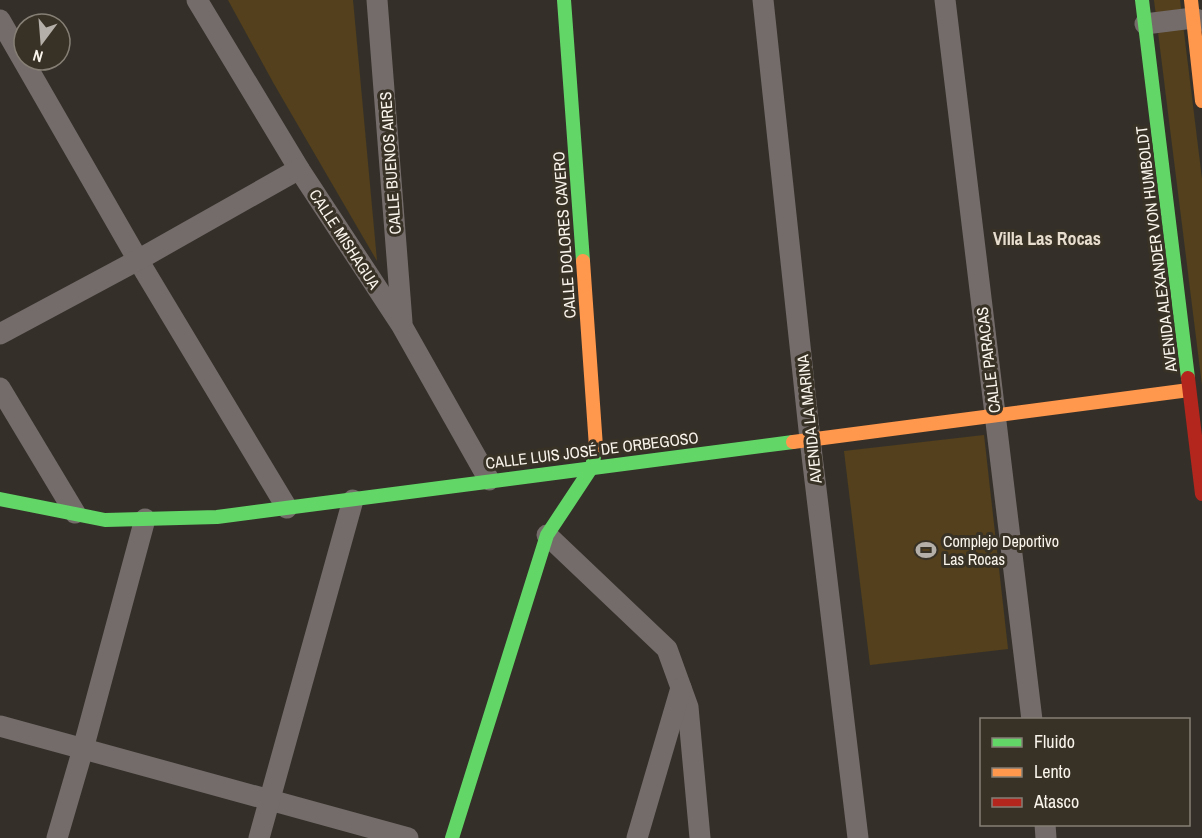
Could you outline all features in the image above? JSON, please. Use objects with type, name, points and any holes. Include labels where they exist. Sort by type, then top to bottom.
[{"type":"street","name":"CALLE MISHAGUA","points":[[197,0],[299,169],[402,326],[489,480]]},
{"type":"street","name":"CALLE BUENOS AIRES","points":[[377,0],[402,326]]},
{"type":"street","name":"CALLE DOLORES CAVERO","points":[[564,0],[596,444],[592,467]]},
{"type":"street","name":"AVENIDA LA MARINA","points":[[763,0],[810,439],[858,838]]},
{"type":"street","name":"CALLE PARACAS","points":[[945,0],[1032,718]]},
{"type":"street","name":"AVENIDA ALEXANDER VON HUMBOLDT","points":[[1142,0],[1202,494]]},
{"type":"street","points":[[1145,24],[1195,13],[1202,101]]},
{"type":"street","points":[[0,20],[138,260],[286,507]]},
{"type":"street","points":[[0,334],[138,260],[299,169]]},
{"type":"street","points":[[0,388],[75,513]]},
{"type":"street","name":"CALLE LUIS JOSÉ DE ORBEGOSO","points":[[0,499],[105,520],[217,517],[1189,390]]},
{"type":"street","points":[[452,838],[547,535],[592,467]]},
{"type":"street","points":[[259,838],[353,500]]},
{"type":"street","points":[[57,838],[145,519]]},
{"type":"street","points":[[547,535],[667,649],[688,707],[700,838]]},
{"type":"street","points":[[637,838],[681,688]]},
{"type":"street","points":[[0,726],[408,838]]},
{"type":"shaded area","points":[[228,0],[353,0],[377,261],[274,84]]},
{"type":"shaded area","points":[[1154,0],[1180,0],[1202,179],[1202,385]]},
{"type":"shaded area","name":"Complejo Deportivo Las Rocas","points":[[984,435],[1008,649],[870,665],[844,451]]},
{"type":"traffic: fast","points":[[564,0],[583,261]]},
{"type":"traffic: fast","points":[[1142,0],[1188,378]]},
{"type":"traffic: fast","points":[[0,499],[105,520],[217,517],[793,442]]},
{"type":"traffic: fast","points":[[452,838],[547,535],[592,467],[596,447]]},
{"type":"traffic: slow","points":[[1191,0],[1202,101]]},
{"type":"traffic: slow","points":[[583,261],[596,447]]},
{"type":"traffic: slow","points":[[793,442],[1189,390]]},
{"type":"traffic: jam","points":[[1188,378],[1202,494]]},
{"type":"place","name":"Complejo Deportivo Las Rocas","points":[[926,550]]},
{"type":"district","name":"Villa Las Rocas","points":[[1047,238]]}]
